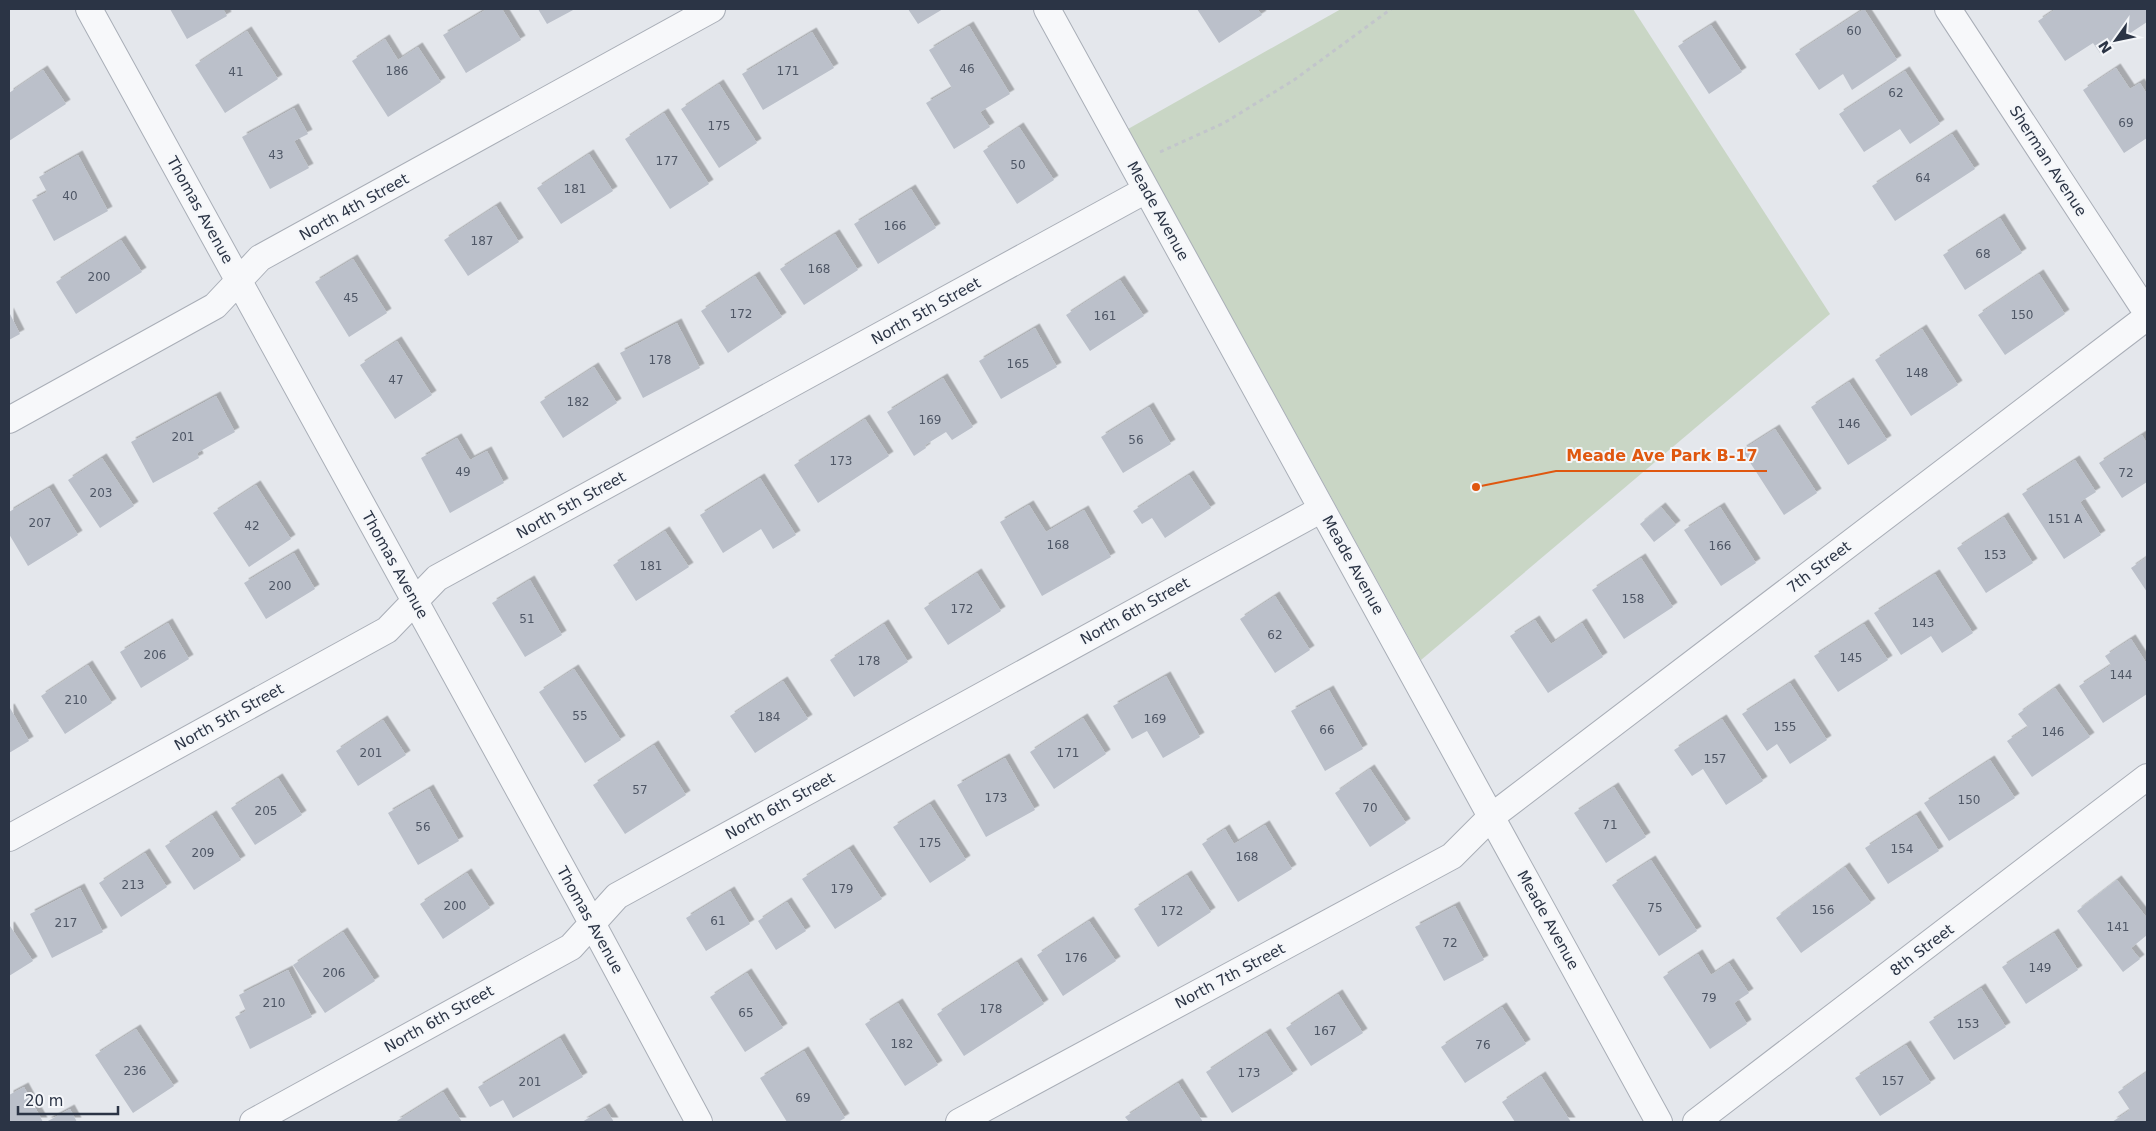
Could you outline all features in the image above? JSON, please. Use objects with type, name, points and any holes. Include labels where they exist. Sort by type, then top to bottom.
[{"type":"street","name":"Thomas Avenue","points":[[89,9],[415,600],[699,1122]]},
{"type":"street","name":"North 4th Street","points":[[9,420],[215,306],[260,258],[712,9]]},
{"type":"street","name":"Meade Avenue","points":[[1047,9],[1659,1122]]},
{"type":"street","name":"Sherman Avenue","points":[[1948,9],[2147,313]]},
{"type":"street","name":"North 5th Street","points":[[9,838],[387,630],[437,578],[1146,190]]},
{"type":"street","name":"7th Street","points":[[1491,817],[2147,317]]},
{"type":"street","name":"North 6th Street","points":[[253,1122],[572,947],[617,896],[1322,509]]},
{"type":"street","name":"8th Street","points":[[1696,1122],[2147,777]]},
{"type":"street","name":"North 7th Street","points":[[959,1122],[1452,856],[1491,817]]},
{"type":"path","points":[[1160,153],[1224,123],[1294,80],[1391,9]]},
{"type":"green space","points":[[1341,9],[1633,9],[1830,314],[1421,660],[1128,129]]},
{"type":"building","points":[[170,9],[223,9],[227,16],[187,39]]},
{"type":"building","points":[[487,9],[502,9],[521,40],[466,73],[443,35]]},
{"type":"building","points":[[538,9],[575,9],[547,24]]},
{"type":"building","points":[[908,9],[943,9],[918,24]]},
{"type":"building","points":[[1197,9],[1257,9],[1262,15],[1219,43]]},
{"type":"building","points":[[1864,9],[1897,60],[1852,90],[1843,74],[1819,90],[1795,54]]},
{"type":"building","points":[[2056,9],[2147,9],[2147,22],[2100,53],[2093,43],[2065,61],[2038,21]]},
{"type":"building","points":[[1711,25],[1742,72],[1709,94],[1678,46]]},
{"type":"building","points":[[969,26],[1010,94],[980,112],[990,127],[954,149],[926,103],[952,88],[929,50]]},
{"type":"building","points":[[247,31],[278,79],[225,113],[195,65]]},
{"type":"building","points":[[812,32],[834,68],[763,110],[742,74]]},
{"type":"building","points":[[385,39],[398,60],[418,47],[441,82],[388,117],[352,61]]},
{"type":"building","points":[[2116,68],[2130,89],[2140,83],[2147,94],[2147,138],[2124,153],[2083,90]]},
{"type":"building","points":[[43,70],[66,104],[9,141],[9,93]]},
{"type":"building","points":[[1905,71],[1940,124],[1910,144],[1900,129],[1864,152],[1839,114]]},
{"type":"building","points":[[719,84],[757,143],[719,168],[681,109]]},
{"type":"building","points":[[294,108],[308,134],[294,141],[309,168],[270,189],[242,137]]},
{"type":"building","points":[[664,113],[709,184],[670,209],[625,139]]},
{"type":"building","points":[[1019,127],[1054,180],[1017,204],[983,151]]},
{"type":"building","points":[[1952,134],[1975,169],[1895,221],[1872,186]]},
{"type":"building","points":[[589,154],[613,191],[561,224],[537,188]]},
{"type":"building","points":[[78,155],[108,211],[54,241],[32,200],[47,192],[39,177]]},
{"type":"building","points":[[911,189],[936,228],[878,264],[854,224]]},
{"type":"building","points":[[496,206],[519,242],[468,276],[444,240]]},
{"type":"building","points":[[2000,218],[2022,253],[1965,290],[1943,255]]},
{"type":"building","points":[[835,234],[858,270],[804,305],[780,269]]},
{"type":"building","points":[[121,240],[142,272],[76,314],[56,282]]},
{"type":"building","points":[[353,259],[387,313],[349,337],[315,282]]},
{"type":"building","points":[[2039,274],[2065,314],[2005,355],[1978,315]]},
{"type":"building","points":[[755,276],[782,317],[728,353],[701,311]]},
{"type":"building","points":[[1120,280],[1144,316],[1090,351],[1066,315]]},
{"type":"building","points":[[9,312],[20,334],[9,340]]},
{"type":"building","points":[[677,323],[700,368],[643,398],[620,353]]},
{"type":"building","points":[[1035,328],[1057,367],[1001,399],[979,361]]},
{"type":"building","points":[[1922,329],[1958,385],[1911,416],[1875,360]]},
{"type":"building","points":[[397,341],[432,395],[395,419],[360,365]]},
{"type":"building","points":[[594,367],[617,403],[563,438],[540,402]]},
{"type":"building","points":[[943,378],[973,427],[952,440],[946,432],[925,445],[926,448],[914,456],[887,412]]},
{"type":"building","points":[[1849,382],[1887,440],[1848,465],[1811,407]]},
{"type":"building","points":[[216,396],[235,432],[197,453],[199,458],[153,483],[131,442]]},
{"type":"building","points":[[1149,407],[1171,444],[1123,473],[1101,437]]},
{"type":"building","points":[[865,419],[889,456],[818,503],[794,465]]},
{"type":"building","points":[[1775,429],[1817,493],[1784,515],[1742,450]]},
{"type":"building","points":[[2142,435],[2147,444],[2147,482],[2122,498],[2099,463]]},
{"type":"building","points":[[457,438],[470,460],[487,451],[504,483],[450,513],[421,458]]},
{"type":"building","points":[[102,458],[134,506],[100,528],[68,480]]},
{"type":"building","points":[[2075,460],[2096,492],[2080,502],[2101,535],[2064,559],[2022,494]]},
{"type":"building","points":[[1189,475],[1211,508],[1165,538],[1152,518],[1142,524],[1133,511]]},
{"type":"building","points":[[760,478],[796,535],[773,549],[761,529],[723,553],[700,515]]},
{"type":"building","points":[[256,485],[291,539],[249,567],[213,513]]},
{"type":"building","points":[[49,488],[78,535],[28,566],[9,534],[9,512]]},
{"type":"building","points":[[1029,505],[1046,532],[1084,510],[1111,557],[1042,596],[1000,522]]},
{"type":"building","points":[[1661,507],[1676,525],[1654,542],[1640,524]]},
{"type":"building","points":[[1720,507],[1756,563],[1721,586],[1684,530]]},
{"type":"building","points":[[2004,517],[2033,563],[1986,593],[1957,548]]},
{"type":"building","points":[[665,531],[689,567],[636,601],[613,565]]},
{"type":"building","points":[[294,553],[315,589],[266,619],[244,583]]},
{"type":"building","points":[[2147,557],[2147,592],[2131,568]]},
{"type":"building","points":[[1641,558],[1673,607],[1624,639],[1592,590]]},
{"type":"building","points":[[977,573],[1001,611],[948,645],[924,608]]},
{"type":"building","points":[[1935,574],[1973,633],[1942,653],[1931,636],[1901,655],[1874,613]]},
{"type":"building","points":[[530,580],[562,635],[525,657],[492,603]]},
{"type":"building","points":[[1275,596],[1310,650],[1275,673],[1240,619]]},
{"type":"building","points":[[1535,620],[1551,644],[1582,623],[1603,657],[1548,693],[1510,636]]},
{"type":"building","points":[[168,623],[189,659],[141,688],[120,652]]},
{"type":"building","points":[[884,624],[908,662],[854,697],[830,660]]},
{"type":"building","points":[[1864,624],[1888,660],[1838,692],[1814,656]]},
{"type":"building","points":[[2131,639],[2147,664],[2147,694],[2103,723],[2079,686],[2111,665],[2105,656]]},
{"type":"building","points":[[88,665],[112,703],[65,734],[41,696]]},
{"type":"building","points":[[574,669],[621,740],[585,763],[539,692]]},
{"type":"building","points":[[1166,676],[1200,737],[1163,758],[1147,731],[1132,739],[1113,706]]},
{"type":"building","points":[[783,681],[808,719],[755,753],[730,716]]},
{"type":"building","points":[[1790,683],[1827,740],[1790,764],[1777,744],[1767,751],[1742,714]]},
{"type":"building","points":[[2055,688],[2090,737],[2032,777],[2007,741],[2028,727],[2018,714]]},
{"type":"building","points":[[1329,690],[1363,749],[1325,771],[1291,711]]},
{"type":"building","points":[[9,709],[29,741],[9,753]]},
{"type":"building","points":[[1083,718],[1106,754],[1054,789],[1030,752]]},
{"type":"building","points":[[1722,719],[1763,781],[1726,805],[1703,769],[1692,776],[1674,750]]},
{"type":"building","points":[[383,720],[406,755],[358,786],[336,751]]},
{"type":"building","points":[[654,745],[686,795],[625,834],[593,785]]},
{"type":"building","points":[[1005,758],[1035,810],[986,837],[957,785]]},
{"type":"building","points":[[1990,760],[2015,798],[1949,841],[1924,803]]},
{"type":"building","points":[[1370,769],[1406,823],[1370,847],[1335,793]]},
{"type":"building","points":[[278,778],[302,815],[255,845],[231,808]]},
{"type":"building","points":[[1614,787],[1646,837],[1606,863],[1574,813]]},
{"type":"building","points":[[429,789],[459,841],[418,865],[388,813]]},
{"type":"building","points":[[930,804],[966,860],[930,883],[893,827]]},
{"type":"building","points":[[212,815],[241,860],[194,890],[165,846]]},
{"type":"building","points":[[1916,815],[1939,851],[1888,884],[1865,848]]},
{"type":"building","points":[[1265,825],[1292,869],[1238,902],[1202,844],[1225,829],[1234,844]]},
{"type":"building","points":[[849,849],[882,899],[835,929],[802,879]]},
{"type":"building","points":[[145,853],[167,887],[121,917],[99,883]]},
{"type":"building","points":[[1651,860],[1697,931],[1659,956],[1612,885]]},
{"type":"building","points":[[1845,867],[1871,903],[1801,953],[1776,918]]},
{"type":"building","points":[[467,873],[490,908],[443,939],[420,904]]},
{"type":"building","points":[[1187,875],[1211,912],[1158,947],[1134,909]]},
{"type":"building","points":[[2117,880],[2147,918],[2147,935],[2131,948],[2140,959],[2123,972],[2077,911]]},
{"type":"building","points":[[80,888],[103,932],[52,958],[30,914]]},
{"type":"building","points":[[730,891],[750,924],[706,951],[686,918]]},
{"type":"building","points":[[787,902],[806,931],[776,950],[758,921]]},
{"type":"building","points":[[1455,906],[1484,960],[1444,981],[1415,927]]},
{"type":"building","points":[[1089,921],[1116,961],[1063,996],[1037,955]]},
{"type":"building","points":[[9,927],[33,961],[9,976]]},
{"type":"building","points":[[343,932],[375,981],[325,1013],[293,965]]},
{"type":"building","points":[[2054,933],[2078,970],[2026,1004],[2002,967]]},
{"type":"building","points":[[1698,954],[1711,975],[1729,963],[1749,993],[1734,1003],[1747,1024],[1710,1049],[1663,977]]},
{"type":"building","points":[[1017,962],[1044,1004],[964,1056],[937,1014]]},
{"type":"building","points":[[288,970],[312,1017],[250,1049],[235,1017],[246,1011],[239,995]]},
{"type":"building","points":[[747,973],[783,1028],[745,1052],[710,997]]},
{"type":"building","points":[[1981,988],[2006,1027],[1954,1060],[1929,1022]]},
{"type":"building","points":[[1338,994],[1363,1033],[1311,1066],[1286,1028]]},
{"type":"building","points":[[898,1003],[938,1065],[905,1086],[865,1024]]},
{"type":"building","points":[[1502,1007],[1526,1044],[1465,1083],[1441,1047]]},
{"type":"building","points":[[136,1029],[174,1086],[133,1113],[95,1055]]},
{"type":"building","points":[[1266,1033],[1293,1074],[1232,1113],[1206,1072]]},
{"type":"building","points":[[560,1038],[583,1077],[513,1118],[503,1100],[490,1107],[478,1087]]},
{"type":"building","points":[[1906,1045],[1931,1083],[1880,1116],[1855,1078]]},
{"type":"building","points":[[804,1051],[845,1118],[838,1122],[787,1122],[760,1078]]},
{"type":"building","points":[[2147,1072],[2147,1122],[2112,1122],[2130,1110],[2118,1092]]},
{"type":"building","points":[[1541,1076],[1571,1122],[1515,1122],[1502,1102]]},
{"type":"building","points":[[1178,1083],[1203,1122],[1129,1122],[1125,1117]]},
{"type":"building","points":[[24,1087],[43,1122],[9,1122],[9,1095]]},
{"type":"building","points":[[443,1092],[462,1122],[395,1122]]},
{"type":"building","points":[[605,1108],[614,1122],[582,1122]]},
{"type":"building","points":[[70,1109],[77,1122],[46,1122]]},
{"type":"place","name":"Meade Ave Park B-17","points":[[1476,487]]}]
